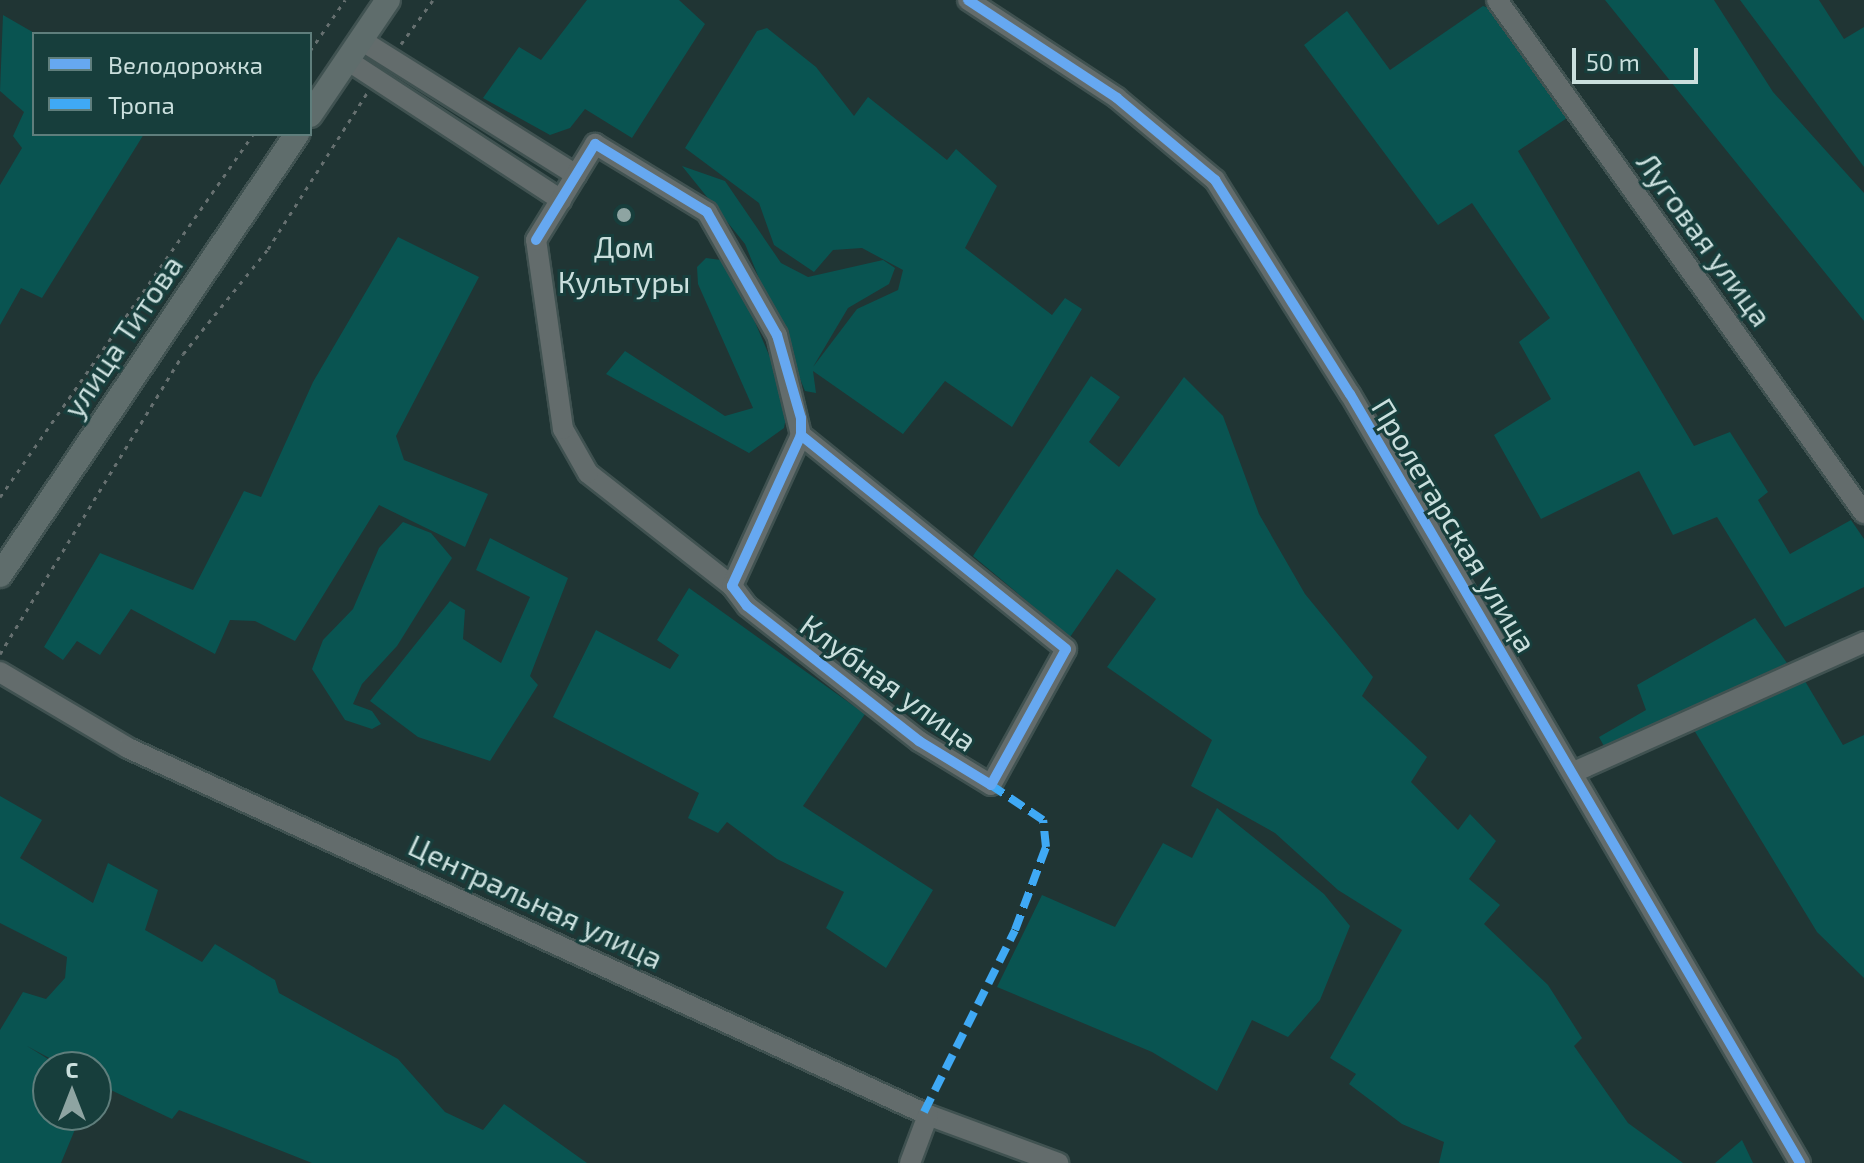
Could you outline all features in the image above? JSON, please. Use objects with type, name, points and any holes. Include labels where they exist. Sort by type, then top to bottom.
[{"type":"main road","points":[[312,112],[388,0]]},
{"type":"main road","name":"улица Титова","points":[[0,575],[296,136]]},
{"type":"street","name":"Пролетарская улица","points":[[968,0],[1117,98],[1215,180],[1574,772],[1800,1163]]},
{"type":"street","name":"Луговая улица","points":[[1497,0],[1864,513]]},
{"type":"street","points":[[354,50],[390,58],[576,175]]},
{"type":"street","points":[[354,50],[376,79],[561,200]]},
{"type":"street","points":[[595,144],[707,212],[777,335],[801,435],[732,586],[588,473],[563,429],[536,240],[561,200],[595,144]]},
{"type":"street","name":"Клубная улица","points":[[732,586],[747,606],[919,741],[991,785],[1066,649],[801,435]]},
{"type":"street","points":[[1574,772],[1864,642]]},
{"type":"street","name":"Центральная улица","points":[[0,672],[128,748],[928,1115],[1058,1163]]},
{"type":"street","points":[[910,1163],[928,1115]]},
{"type":"path","points":[[312,48],[345,0]]},
{"type":"path","points":[[390,58],[433,0]]},
{"type":"path","points":[[0,654],[183,354],[268,249],[376,79]]},
{"type":"path","points":[[0,497],[252,136]]},
{"type":"shaded area","points":[[587,0],[679,0],[705,24],[632,138],[585,109],[570,128],[550,135],[483,98],[519,47],[541,60]]},
{"type":"shaded area","points":[[1605,0],[1714,0],[1773,92],[1864,193],[1864,321]]},
{"type":"shaded area","points":[[1740,0],[1819,0],[1844,39],[1864,27],[1864,167]]},
{"type":"shaded area","points":[[1483,6],[1495,10],[1570,116],[1518,151],[1694,446],[1730,432],[1768,492],[1758,500],[1790,554],[1851,520],[1864,539],[1864,587],[1785,627],[1717,517],[1673,535],[1639,471],[1541,519],[1494,435],[1551,399],[1519,342],[1550,318],[1472,203],[1438,225],[1304,45],[1347,11],[1390,70]]},
{"type":"shaded area","points":[[3,15],[33,32],[32,136],[143,136],[42,298],[21,288],[0,325],[0,185],[22,148],[13,136],[24,112],[0,91]]},
{"type":"shaded area","points":[[767,28],[816,67],[854,116],[868,97],[947,160],[956,149],[997,186],[965,248],[1052,315],[1065,298],[1082,309],[1012,427],[945,381],[903,434],[813,371],[816,393],[805,391],[745,244],[682,166],[725,181],[781,263],[808,277],[883,260],[895,268],[889,284],[848,308],[813,367],[857,309],[898,290],[903,270],[862,248],[833,250],[814,272],[774,245],[759,203],[685,148],[757,31]]},
{"type":"shaded area","points":[[398,237],[479,277],[396,436],[404,460],[488,494],[465,547],[379,505],[295,641],[255,621],[230,620],[215,654],[131,609],[100,655],[77,641],[63,660],[44,647],[100,553],[193,590],[244,491],[261,497],[313,382]]},
{"type":"shaded area","points":[[706,258],[721,260],[738,282],[789,402],[784,428],[749,453],[606,374],[625,351],[725,416],[753,408],[698,284],[697,267]]},
{"type":"shaded area","points":[[1091,376],[1120,397],[1089,442],[1119,467],[1184,377],[1223,416],[1259,514],[1305,594],[1373,677],[1362,696],[1427,757],[1411,782],[1458,830],[1470,814],[1496,841],[1469,879],[1500,905],[1484,924],[1548,985],[1582,1038],[1574,1046],[1628,1123],[1683,1163],[1439,1163],[1444,1142],[1402,1124],[1349,1084],[1356,1074],[1330,1058],[1402,930],[1338,890],[1275,833],[1191,786],[1212,740],[1107,667],[1156,599],[1117,569],[1070,637],[973,556]]},
{"type":"shaded area","points":[[403,522],[431,533],[452,558],[397,646],[362,684],[353,704],[372,711],[381,724],[372,729],[345,720],[312,669],[323,640],[353,609],[379,548]]},
{"type":"shaded area","points":[[490,538],[568,578],[530,676],[538,685],[490,761],[418,737],[370,701],[450,601],[465,610],[463,639],[501,663],[530,597],[476,570]]},
{"type":"shaded area","points":[[689,588],[865,714],[803,806],[933,890],[886,968],[826,928],[844,892],[777,859],[727,822],[718,833],[688,818],[699,793],[553,717],[596,630],[670,669],[679,655],[657,640]]},
{"type":"shaded area","points":[[1755,618],[1787,663],[1605,748],[1599,737],[1646,710],[1637,685]]},
{"type":"shaded area","points":[[1805,681],[1843,745],[1864,735],[1864,978],[1817,932],[1694,730]]},
{"type":"shaded area","points":[[0,796],[42,820],[20,858],[93,903],[108,863],[158,890],[145,930],[202,962],[215,944],[275,980],[279,993],[398,1059],[445,1112],[483,1130],[504,1104],[587,1163],[312,1163],[179,1110],[172,1119],[112,1091],[112,1051],[36,1051],[27,1046],[35,1051],[32,1051],[32,1131],[74,1131],[61,1163],[0,1163],[0,1030],[23,992],[46,999],[65,978],[67,957],[0,923]]},
{"type":"shaded area","points":[[1217,808],[1324,894],[1350,926],[1320,1000],[1288,1037],[1252,1020],[1217,1091],[1152,1052],[997,987],[1042,895],[1115,927],[1163,843],[1192,858]]},
{"type":"shaded area","points":[[1742,1140],[1753,1163],[1715,1163]]},
{"type":"marked path","points":[[924,1112],[1015,930],[1046,847],[1043,820],[991,785]]},
{"type":"cycle path","points":[[968,0],[1117,98],[1215,180],[1350,394],[1800,1163]]},
{"type":"cycle path","points":[[536,240],[595,144],[707,212],[777,335],[801,418],[801,435],[732,586],[747,606],[919,741],[991,785],[1066,649],[801,435]]},
{"type":"place","name":"Дом Культуры","points":[[624,215]]}]
